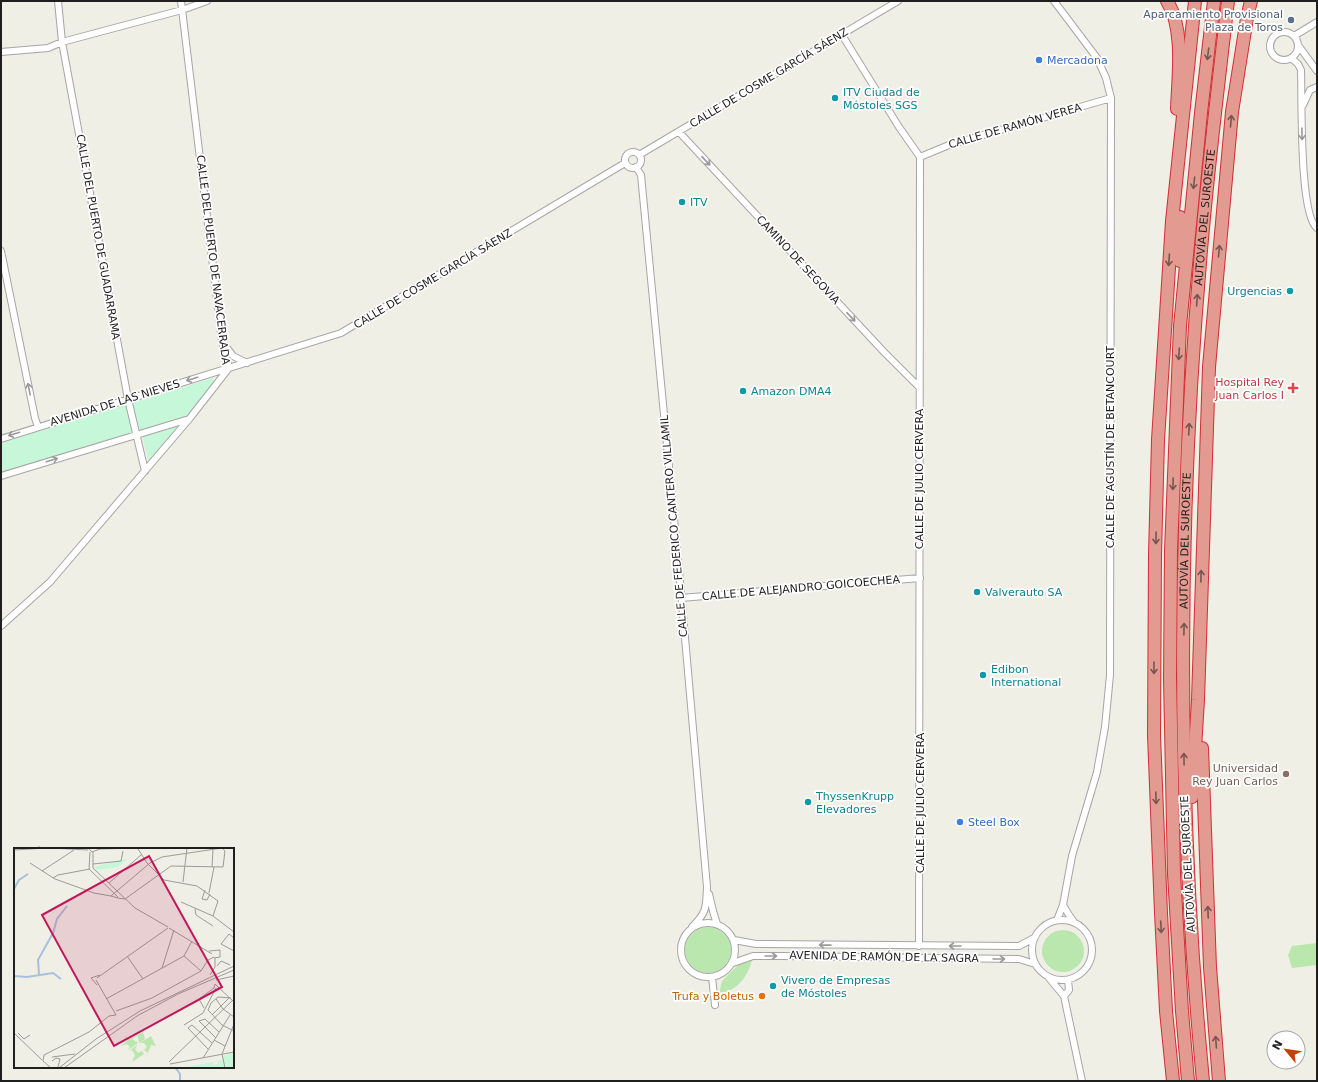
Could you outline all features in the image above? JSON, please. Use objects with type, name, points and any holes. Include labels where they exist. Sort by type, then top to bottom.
[{"type":"highway","points":[[1167,1],[1171,8],[1178,37],[1179,72],[1172,169],[1172,221]]},
{"type":"highway","points":[[1173,1081],[1166,1011],[1160,914],[1154,735],[1155,555],[1158,440],[1172,221],[1195,1]]},
{"type":"highway","name":"AUTOVÍA DEL SUROESTE","points":[[1188,1081],[1182,1011],[1174,874],[1170,678],[1171,551],[1180,326],[1201,113],[1214,1]]},
{"type":"highway","name":"AUTOVÍA DEL SUROESTE","points":[[1204,1081],[1194,980],[1189,886],[1183,658],[1192,368],[1203,228],[1228,1]]},
{"type":"highway","points":[[1194,980],[1197,956],[1193,878],[1192,809],[1198,700],[1209,374],[1232,112],[1246,18],[1251,1]]},
{"type":"highway","points":[[1180,156],[1180,326]]},
{"type":"highway","points":[[1200,629],[1202,681],[1202,767],[1210,967],[1219,1081]]},
{"type":"street","name":"CALLE DEL PUERTO DE GUADARRAMA","points":[[58,1],[62,42],[128,399],[145,471]]},
{"type":"street","name":"CALLE DEL PUERTO DE NAVACERRADA","points":[[1,626],[50,582],[190,418],[229,368],[222,341],[181,1]]},
{"type":"street","points":[[1,52],[48,48],[62,42],[182,10],[207,1]]},
{"type":"street","name":"CALLE DE COSME GARCÍA SÁENZ","points":[[639,155],[898,1]]},
{"type":"street","name":"CALLE DE AGUSTÍN DE BETANCOURT","points":[[1054,1],[1097,58],[1106,78],[1111,98],[1110,676],[1105,727],[1097,772],[1072,856],[1063,904],[1057,920]]},
{"type":"street","points":[[1294,36],[1317,22]]},
{"type":"street","points":[[1298,45],[1292,58],[1284,60],[1277,58],[1272,52],[1270,45],[1273,38],[1280,33],[1287,33],[1294,36],[1298,45],[1317,71]]},
{"type":"street","points":[[842,35],[920,157]]},
{"type":"street","points":[[1292,58],[1300,67],[1303,171],[1308,212],[1311,220],[1317,228]]},
{"type":"street","points":[[1302,110],[1310,90],[1317,87]]},
{"type":"street","name":"CALLE DE RAMÓN VEREA","points":[[920,157],[948,145],[1111,98]]},
{"type":"street","name":"CAMINO DE SEGOVIA","points":[[679,132],[884,352],[919,387]]},
{"type":"street","points":[[633,152],[639,155],[641,161],[636,167],[630,168],[625,163],[625,157],[628,154],[633,152]]},
{"type":"street","name":"CALLE DE JULIO CERVERA","points":[[919,946],[920,157]]},
{"type":"street","name":"CALLE DE COSME GARCÍA SÁENZ","points":[[229,368],[341,333],[625,163]]},
{"type":"street","name":"CALLE DE FEDERICO CANTERO VILLAMIL","points":[[636,167],[641,175],[642,183],[682,598],[707,887],[706,910],[702,917],[692,927]]},
{"type":"street","points":[[1,251],[38,427]]},
{"type":"street","points":[[222,341],[233,356],[247,362]]},
{"type":"street","name":"AVENIDA DE LAS NIEVES","points":[[1,438],[229,368]]},
{"type":"street","points":[[1,476],[190,418]]},
{"type":"street","name":"CALLE DE ALEJANDRO GOICOECHEA","points":[[682,598],[920,578]]},
{"type":"street","name":"CALLE DE FEDERICO CANTERO VILLAMIL","points":[[707,887],[717,924]]},
{"type":"street","points":[[1063,904],[1068,915],[1083,928],[1089,936],[1092,945],[1092,954],[1084,971],[1077,976],[1068,980],[1058,980],[1049,977],[1041,972],[1035,964],[1032,951],[1034,938],[1040,930],[1057,920],[1066,920],[1076,923]]},
{"type":"street","points":[[709,922],[717,924],[724,927],[730,933],[736,947],[736,955],[728,970],[720,975],[701,977],[692,972],[685,965],[681,955],[681,945],[685,935],[692,927],[700,923],[709,922]]},
{"type":"street","name":"AVENIDA DE RAMÓN DE LA SAGRA","points":[[734,940],[756,944],[1019,946],[1034,938]]},
{"type":"street","name":"AVENIDA DE RAMÓN DE LA SAGRA","points":[[733,963],[753,956],[775,956],[1019,959],[1035,964]]},
{"type":"street","points":[[712,977],[715,1005]]},
{"type":"street","points":[[1049,977],[1064,996],[1082,1081]]},
{"type":"street","points":[[1064,996],[1070,990],[1068,980]]},
{"type":"green space","points":[[213,378],[214,383],[149,463],[141,430],[1,473],[1,443]]},
{"type":"green space","points":[[713,927],[725,933],[730,941],[730,959],[725,967],[717,972],[703,973],[691,967],[686,959],[685,945],[691,933],[699,928]]},
{"type":"green space","points":[[1059,930],[1067,930],[1078,936],[1084,947],[1084,955],[1078,966],[1067,972],[1059,972],[1048,966],[1042,955],[1042,947],[1048,936]]},
{"type":"green space","points":[[1317,943],[1317,965],[1292,968],[1288,955],[1292,946]]},
{"type":"green space","points":[[746,960],[752,960],[745,977],[741,982],[731,990],[719,993],[722,981],[739,964]]},
{"type":"waterway","points":[[176,1068],[180,1074],[180,1081]]},
{"type":"place","name":"Aparcamiento Provisional Plaza de Toros","points":[[1291,20]]},
{"type":"place","name":"Mercadona","points":[[1039,60]]},
{"type":"place","name":"ITV Ciudad de Móstoles SGS","points":[[835,98]]},
{"type":"place","name":"ITV","points":[[682,202]]},
{"type":"place","name":"Urgencias","points":[[1290,291]]},
{"type":"place","name":"Hospital Rey Juan Carlos I","points":[[1293,388]]},
{"type":"place","name":"Amazon DMA4","points":[[743,391]]},
{"type":"place","name":"Valverauto SA","points":[[977,592]]},
{"type":"place","name":"Edibon International","points":[[983,675]]},
{"type":"place","name":"Universidad Rey Juan Carlos","points":[[1286,774]]},
{"type":"place","name":"ThyssenKrupp Elevadores","points":[[808,802]]},
{"type":"place","name":"Steel Box","points":[[960,822]]},
{"type":"place","name":"Vivero de Empresas de Móstoles","points":[[773,986]]},
{"type":"place","name":"Trufa y Boletus","points":[[762,996]]}]
